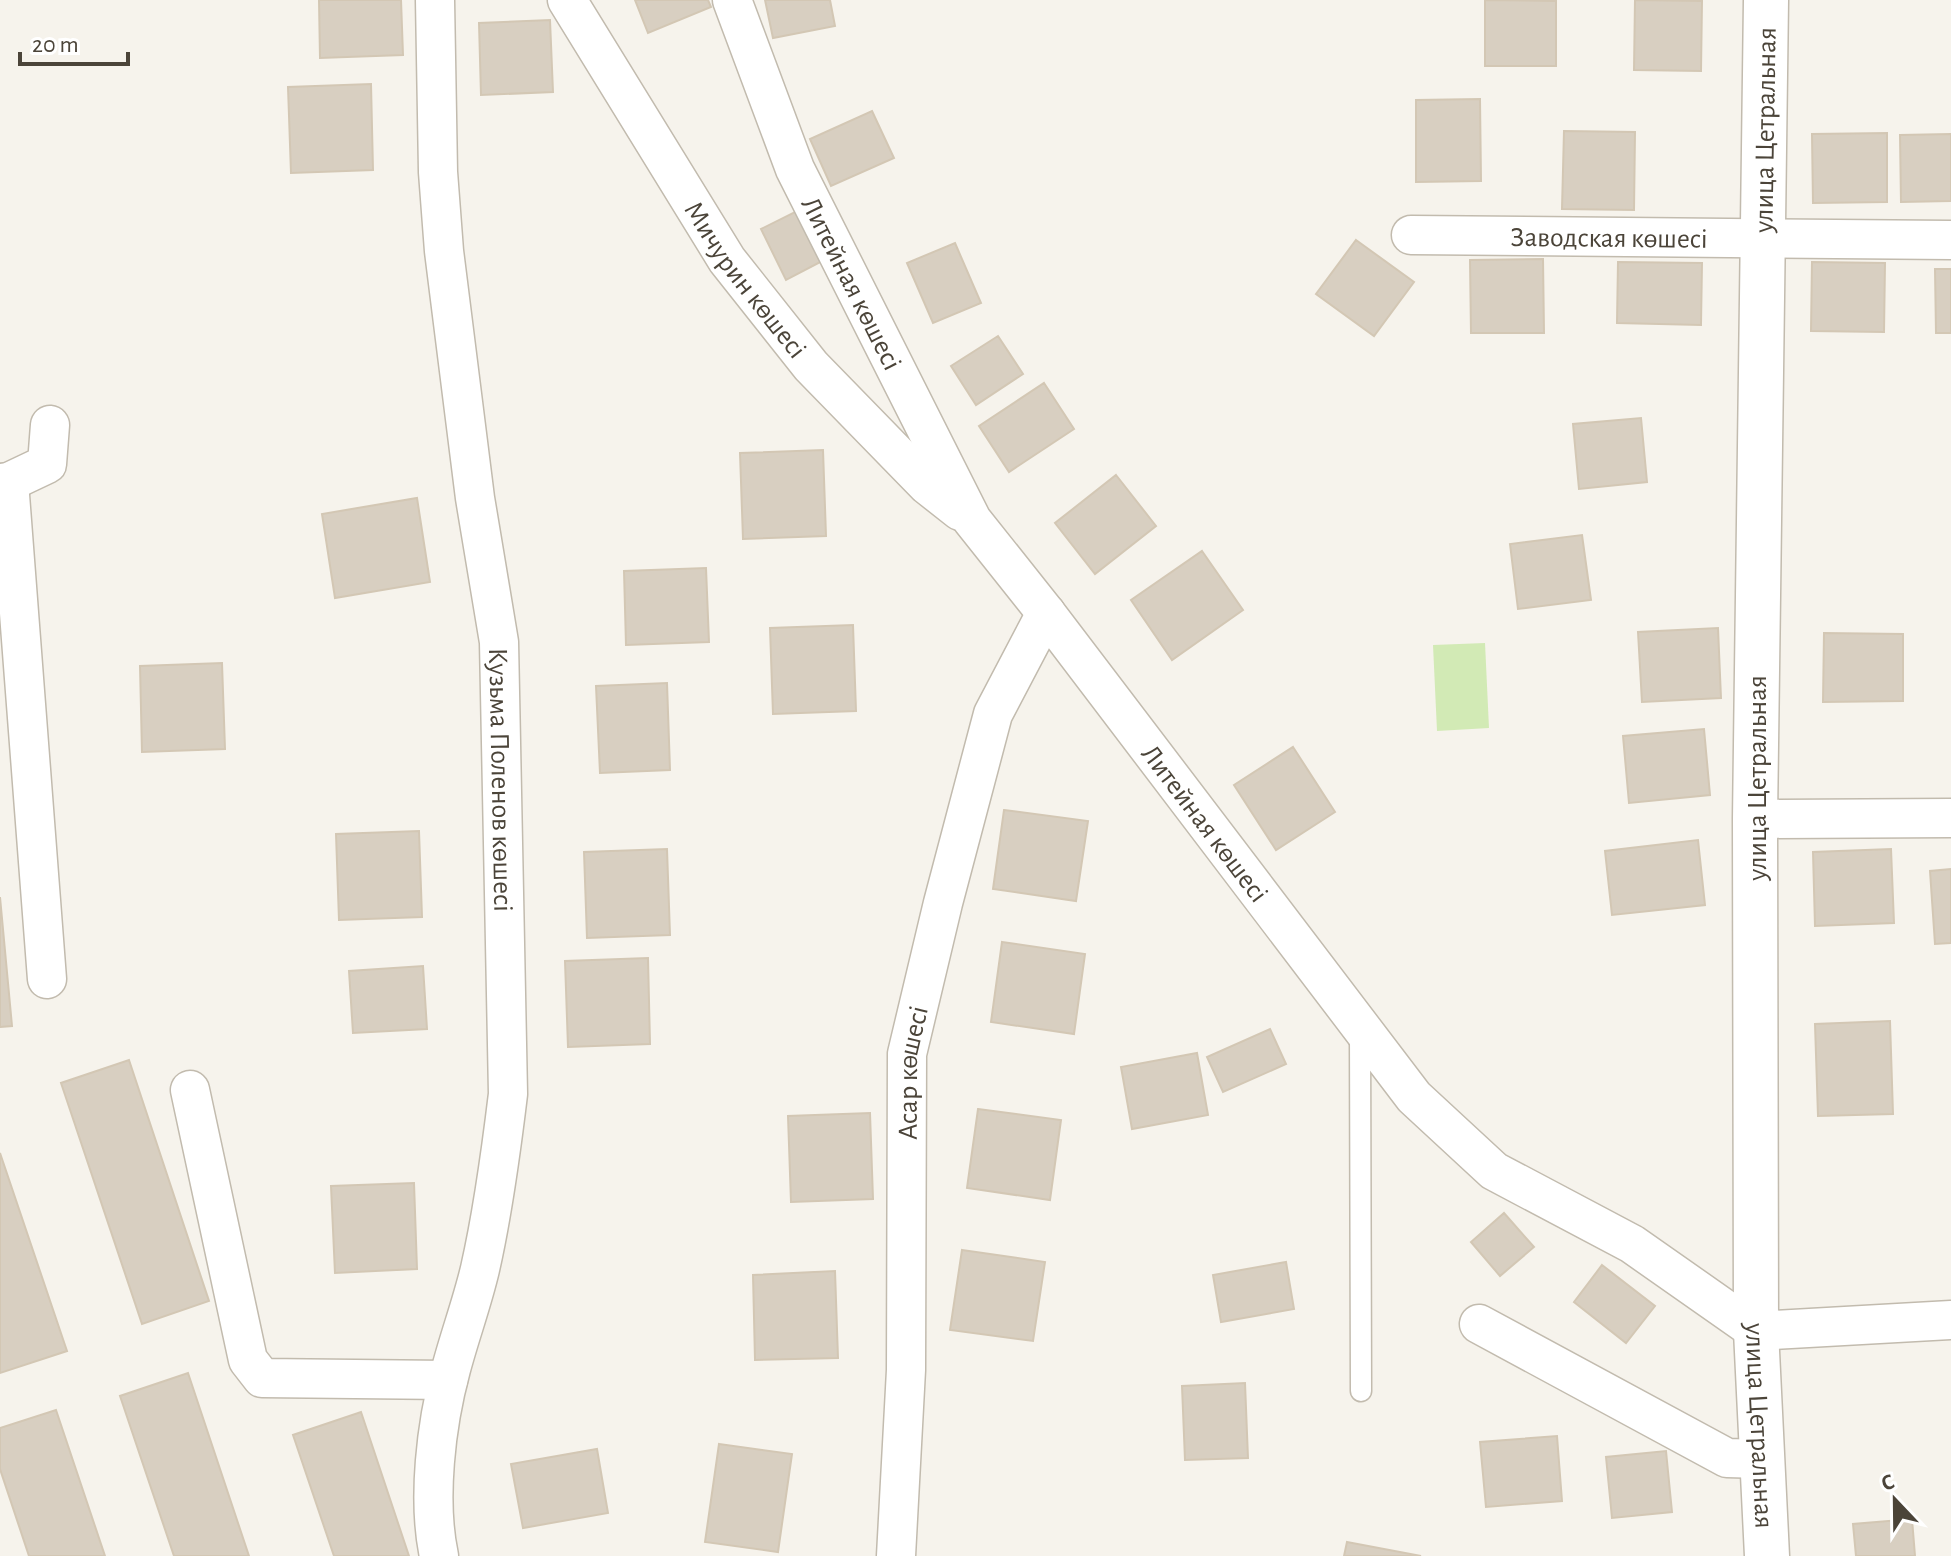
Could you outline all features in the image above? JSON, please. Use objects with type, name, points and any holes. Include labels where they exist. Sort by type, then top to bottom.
[{"type":"street","name":"Кузьма Поленов көшесі","points":[[435,0],[438,172],[444,251],[475,498],[499,642],[508,1094],[502,1149],[480,1269],[448,1380],[438,1445],[433,1528],[439,1556]]},
{"type":"street","name":"Мичурин көшесі","points":[[567,0],[727,260],[811,366],[927,485],[972,520]]},
{"type":"street","name":"Литейная көшесі","points":[[732,0],[795,169],[972,520],[1360,1027],[1414,1097],[1494,1171],[1632,1244],[1756,1331]]},
{"type":"street","name":"улица Цетральная","points":[[1766,0],[1755,819],[1756,1331],[1767,1556]]},
{"type":"street","name":"Заводская көшесі","points":[[1411,235],[1951,240]]},
{"type":"street","points":[[47,979],[5,483],[47,464],[50,425]]},
{"type":"street","name":"Асар көшесі","points":[[896,1556],[906,1370],[907,1054],[993,714],[1046,613]]},
{"type":"street","points":[[1755,819],[1951,818]]},
{"type":"street","points":[[190,1090],[248,1360],[253,1370],[262,1378],[448,1380]]},
{"type":"street","points":[[1756,1331],[1951,1320]]},
{"type":"street","points":[[1479,1324],[1727,1458],[1762,1459]]},
{"type":"lane","points":[[1360,1027],[1361,1391]]},
{"type":"green space","points":[[1485,643],[1489,728],[1437,731],[1433,645]]},
{"type":"building","points":[[319,0],[401,0],[403,55],[320,58]]},
{"type":"building","points":[[635,0],[708,0],[711,7],[648,33]]},
{"type":"building","points":[[765,0],[830,0],[835,26],[773,38]]},
{"type":"building","points":[[1485,0],[1556,1],[1556,66],[1485,66]]},
{"type":"building","points":[[1635,0],[1702,1],[1701,71],[1634,70]]},
{"type":"building","points":[[550,20],[553,92],[481,95],[479,23]]},
{"type":"building","points":[[371,84],[373,170],[291,173],[288,87]]},
{"type":"building","points":[[1480,99],[1481,181],[1416,182],[1416,100]]},
{"type":"building","points":[[872,111],[894,158],[831,186],[810,139]]},
{"type":"building","points":[[1564,131],[1635,132],[1634,210],[1562,209]]},
{"type":"building","points":[[1887,133],[1887,202],[1813,203],[1812,134]]},
{"type":"building","points":[[1951,134],[1951,201],[1901,202],[1900,135]]},
{"type":"building","points":[[801,209],[826,259],[786,280],[761,229]]},
{"type":"building","points":[[1356,240],[1414,282],[1374,336],[1316,294]]},
{"type":"building","points":[[955,243],[981,303],[933,323],[907,263]]},
{"type":"building","points":[[1543,259],[1544,333],[1471,333],[1470,260]]},
{"type":"building","points":[[1618,262],[1702,263],[1701,325],[1617,323]]},
{"type":"building","points":[[1812,262],[1885,263],[1884,332],[1811,331]]},
{"type":"building","points":[[1935,269],[1951,269],[1951,333],[1936,333]]},
{"type":"building","points":[[998,336],[1023,374],[976,405],[951,366]]},
{"type":"building","points":[[1044,383],[1074,429],[1009,472],[979,426]]},
{"type":"building","points":[[1641,418],[1647,482],[1579,489],[1573,424]]},
{"type":"building","points":[[823,450],[826,536],[743,539],[740,453]]},
{"type":"building","points":[[1116,475],[1156,526],[1095,574],[1055,523]]},
{"type":"building","points":[[417,498],[430,582],[335,598],[322,514]]},
{"type":"building","points":[[1582,535],[1591,600],[1518,609],[1510,544]]},
{"type":"building","points":[[1202,551],[1243,610],[1172,660],[1131,600]]},
{"type":"building","points":[[706,568],[709,642],[626,645],[624,571]]},
{"type":"building","points":[[853,625],[856,711],[773,714],[770,628]]},
{"type":"building","points":[[1718,628],[1721,698],[1642,702],[1638,632]]},
{"type":"building","points":[[1824,633],[1903,634],[1903,701],[1823,702]]},
{"type":"building","points":[[222,663],[225,749],[142,752],[140,666]]},
{"type":"building","points":[[667,683],[670,770],[600,773],[596,686]]},
{"type":"building","points":[[1704,729],[1710,795],[1629,803],[1623,736]]},
{"type":"building","points":[[1293,747],[1335,812],[1276,850],[1234,785]]},
{"type":"building","points":[[1004,810],[1088,821],[1076,901],[993,889]]},
{"type":"building","points":[[419,831],[422,917],[339,920],[336,834]]},
{"type":"building","points":[[1698,840],[1705,905],[1612,915],[1605,851]]},
{"type":"building","points":[[667,849],[670,935],[587,938],[584,852]]},
{"type":"building","points":[[1891,849],[1894,923],[1815,926],[1813,852]]},
{"type":"building","points":[[1951,869],[1951,943],[1935,944],[1930,871]]},
{"type":"building","points":[[0,897],[12,1026],[0,1027]]},
{"type":"building","points":[[1002,942],[1085,954],[1074,1034],[991,1022]]},
{"type":"building","points":[[648,958],[650,1044],[568,1047],[565,961]]},
{"type":"building","points":[[423,966],[427,1029],[353,1033],[349,971]]},
{"type":"building","points":[[1890,1021],[1893,1114],[1818,1116],[1815,1024]]},
{"type":"building","points":[[1270,1029],[1286,1064],[1223,1092],[1207,1057]]},
{"type":"building","points":[[1197,1053],[1208,1115],[1132,1129],[1121,1067]]},
{"type":"building","points":[[129,1060],[209,1301],[142,1324],[61,1083]]},
{"type":"building","points":[[978,1109],[1061,1120],[1050,1200],[967,1188]]},
{"type":"building","points":[[870,1113],[873,1199],[791,1202],[788,1116]]},
{"type":"building","points":[[0,1153],[67,1351],[0,1373]]},
{"type":"building","points":[[414,1183],[417,1269],[335,1273],[331,1186]]},
{"type":"building","points":[[1504,1213],[1534,1247],[1500,1276],[1471,1242]]},
{"type":"building","points":[[962,1250],[1045,1262],[1033,1341],[950,1330]]},
{"type":"building","points":[[1286,1262],[1294,1309],[1221,1322],[1213,1275]]},
{"type":"building","points":[[1602,1265],[1655,1306],[1626,1343],[1574,1302]]},
{"type":"building","points":[[835,1271],[838,1358],[755,1360],[753,1275]]},
{"type":"building","points":[[188,1373],[249,1556],[174,1556],[120,1396]]},
{"type":"building","points":[[1245,1383],[1248,1458],[1185,1460],[1182,1386]]},
{"type":"building","points":[[56,1410],[105,1556],[29,1556],[0,1469],[0,1428]]},
{"type":"building","points":[[361,1412],[409,1556],[334,1556],[293,1435]]},
{"type":"building","points":[[1557,1436],[1562,1501],[1486,1507],[1480,1442]]},
{"type":"building","points":[[719,1444],[792,1454],[778,1552],[705,1542]]},
{"type":"building","points":[[597,1449],[608,1513],[523,1528],[511,1464]]},
{"type":"building","points":[[1666,1451],[1672,1512],[1612,1518],[1606,1457]]},
{"type":"building","points":[[1912,1519],[1915,1556],[1856,1556],[1853,1524]]},
{"type":"building","points":[[1347,1542],[1421,1556],[1344,1556]]}]
